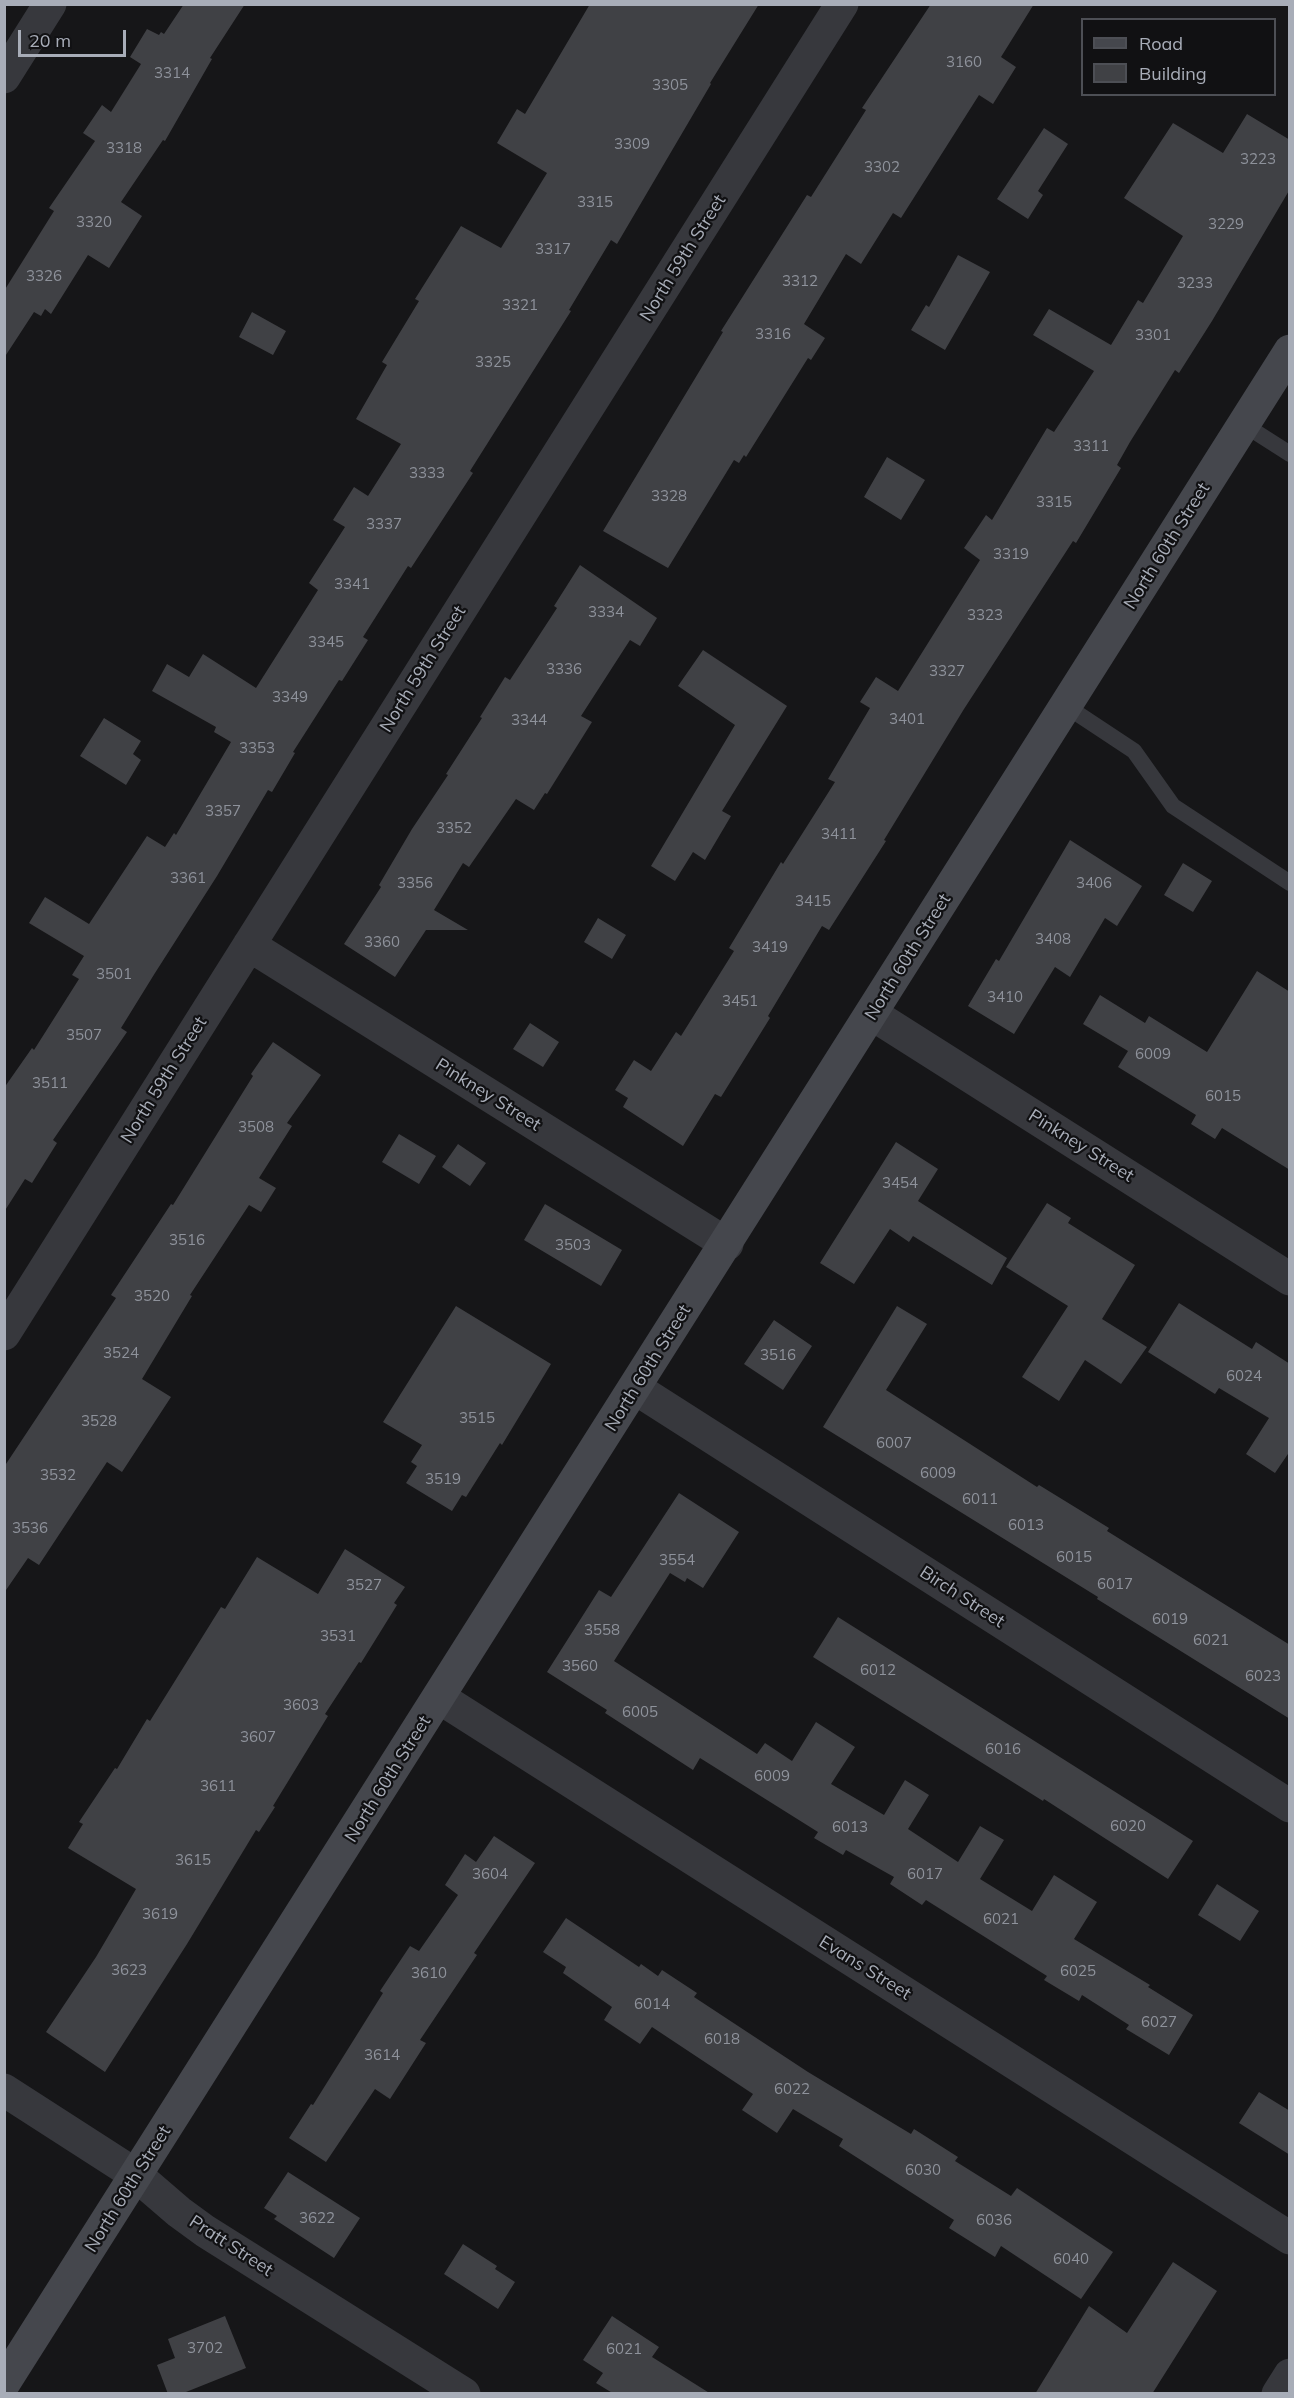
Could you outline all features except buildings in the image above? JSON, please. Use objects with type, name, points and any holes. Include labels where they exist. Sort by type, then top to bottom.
[{"type":"main road","name":"North 60th Street","points":[[4,2383],[440,1698],[1290,351]]},
{"type":"street","points":[[4,77],[50,4]]},
{"type":"street","name":"North 59th Street","points":[[4,1334],[842,4]]},
{"type":"street","name":"Pinkney Street","points":[[249,945],[727,1244]]},
{"type":"street","name":"Pinkney Street","points":[[872,1014],[1290,1279]]},
{"type":"street","name":"Birch Street","points":[[635,1388],[1290,1806]]},
{"type":"street","name":"Evans Street","points":[[440,1698],[1290,2238]]},
{"type":"street","name":"Pratt Street","points":[[4,2090],[136,2175],[179,2212],[206,2231],[464,2394]]},
{"type":"street","points":[[1278,2394],[1290,2375]]},
{"type":"lane","points":[[1243,424],[1290,454]]},
{"type":"lane","points":[[1066,706],[1134,751],[1173,806],[1290,883]]}]
